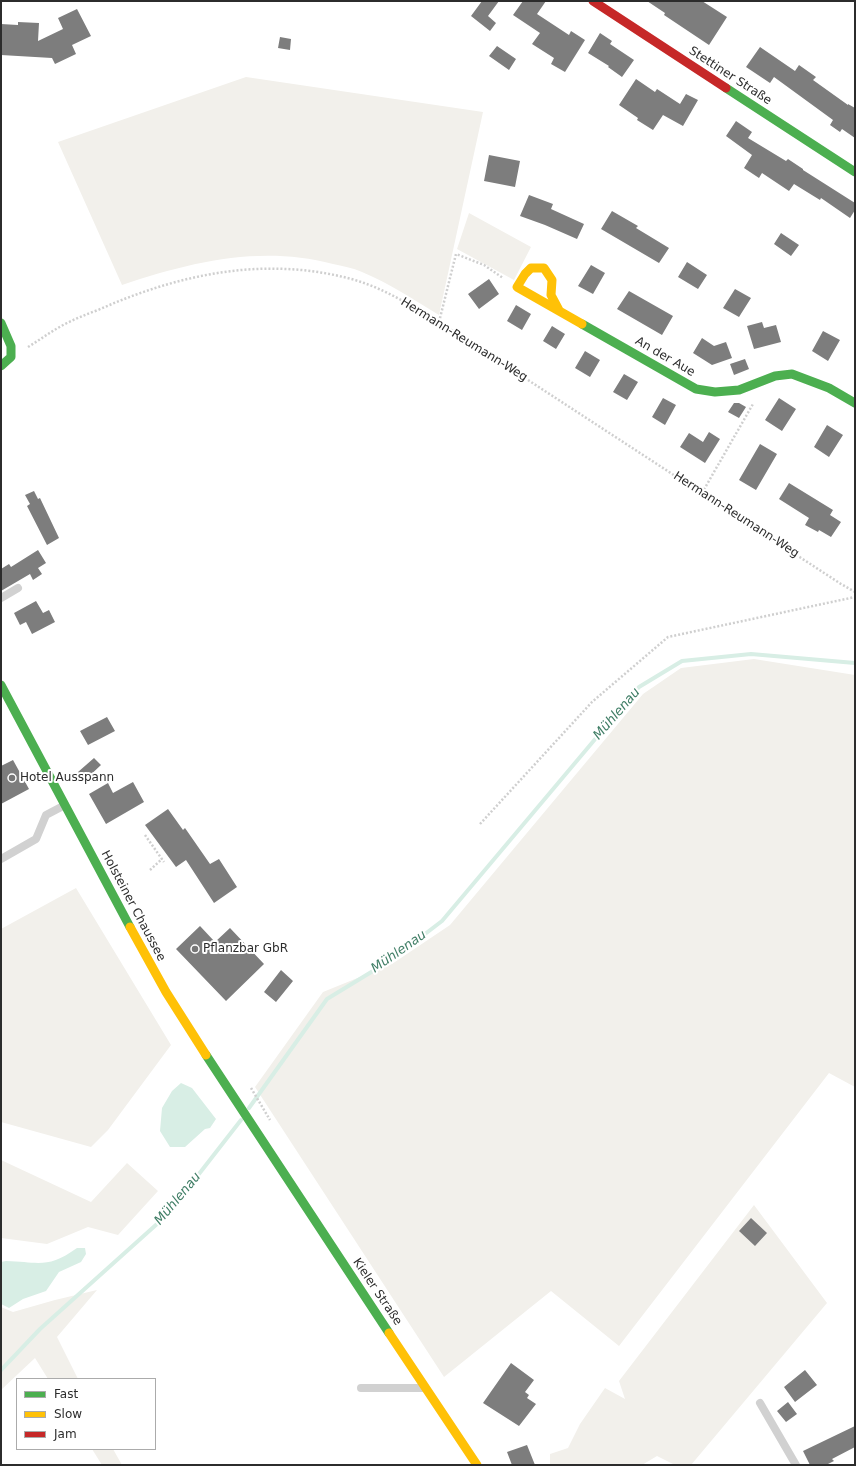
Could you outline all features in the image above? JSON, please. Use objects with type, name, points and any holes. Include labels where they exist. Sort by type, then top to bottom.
[{"type":"main road","name":"Stettiner Straße","points":[[593,1],[855,172]]},
{"type":"main road","points":[[517,287],[530,268],[544,268],[552,280],[551,295],[559,310]]},
{"type":"main road","name":"An der Aue","points":[[517,287],[696,389],[715,392],[740,390],[775,376],[792,374],[829,388],[855,403]]},
{"type":"main road","points":[[1,323],[11,346],[11,357],[1,366]]},
{"type":"main road","name":"Holsteiner Chaussee","points":[[1,685],[166,992],[256,1132]]},
{"type":"main road","name":"Kieler Straße","points":[[256,1132],[477,1465]]},
{"type":"lane","points":[[1,598],[18,588]]},
{"type":"lane","points":[[1,859],[36,839],[46,815],[66,804]]},
{"type":"lane","points":[[361,1388],[426,1388]]},
{"type":"lane","points":[[760,1403],[796,1465]]},
{"type":"path","points":[[439,322],[456,254],[484,265],[517,287]]},
{"type":"path","name":"Hermann-Reumann-Weg","points":[[11,357],[66,323],[126,297],[161,285],[202,275],[233,270],[279,269],[316,272],[355,281],[397,297],[439,322],[855,592]]},
{"type":"path","points":[[702,493],[754,402]]},
{"type":"path","points":[[480,824],[592,702],[668,637],[855,597]]},
{"type":"path","points":[[145,835],[164,862]]},
{"type":"path","points":[[150,870],[162,859]]},
{"type":"path","points":[[251,1088],[264,1109]]},
{"type":"shaded area","points":[[246,77],[483,112],[439,315],[392,286],[355,269],[306,259],[279,256],[252,256],[200,263],[174,269],[122,285],[58,142]]},
{"type":"shaded area","points":[[469,213],[531,247],[514,280],[457,249]]},
{"type":"shaded area","points":[[754,659],[855,675],[855,1087],[829,1073],[619,1346],[551,1291],[444,1377],[255,1087],[323,992],[392,964],[450,925],[643,694],[681,668]]},
{"type":"shaded area","points":[[76,888],[171,1045],[108,1130],[91,1147],[1,1122],[1,929]]},
{"type":"shaded area","points":[[181,1083],[192,1088],[216,1119],[210,1128],[205,1129],[185,1147],[170,1147],[160,1131],[162,1108],[172,1091]]},
{"type":"shaded area","points":[[1,1160],[91,1202],[127,1163],[158,1191],[118,1235],[88,1227],[47,1244],[1,1238]]},
{"type":"shaded area","points":[[754,1205],[827,1303],[691,1465],[675,1465],[657,1456],[642,1465],[550,1465],[550,1454],[568,1448],[580,1424],[605,1388],[625,1399],[619,1381]]},
{"type":"shaded area","points":[[77,1248],[85,1248],[86,1254],[81,1262],[59,1272],[46,1291],[23,1299],[9,1308],[1,1304],[1,1262],[50,1262],[67,1255]]},
{"type":"shaded area","points":[[97,1290],[57,1337],[78,1378],[47,1378],[35,1358],[1,1390],[1,1307],[13,1312]]},
{"type":"shaded area","points":[[93,1450],[114,1450],[122,1465],[102,1465]]},
{"type":"building","points":[[482,1],[499,1],[488,16],[496,23],[490,31],[471,16]]},
{"type":"building","points":[[523,1],[546,1],[537,14],[569,35],[571,31],[585,40],[565,72],[551,64],[554,58],[532,44],[540,33],[513,15]]},
{"type":"building","points":[[647,1],[702,1],[727,17],[709,45],[664,15],[665,13]]},
{"type":"building","points":[[77,9],[91,36],[72,45],[76,54],[55,64],[52,58],[1,55],[1,24],[18,25],[18,22],[39,23],[38,41],[63,29],[58,18]]},
{"type":"building","points":[[600,33],[612,41],[610,44],[634,60],[622,77],[608,67],[609,66],[588,53]]},
{"type":"building","points":[[280,37],[291,39],[290,50],[278,48]]},
{"type":"building","points":[[497,46],[516,59],[509,70],[489,56]]},
{"type":"building","points":[[760,47],[795,71],[799,65],[816,77],[813,80],[848,105],[855,108],[855,138],[842,129],[840,132],[830,125],[833,120],[774,77],[770,83],[746,67]]},
{"type":"building","points":[[636,79],[655,92],[657,89],[680,104],[686,94],[698,100],[683,126],[663,115],[653,130],[637,120],[638,118],[619,105]]},
{"type":"building","points":[[736,121],[752,132],[748,138],[786,161],[788,159],[855,203],[855,210],[850,218],[821,198],[820,200],[794,184],[789,191],[762,173],[759,178],[744,168],[752,155],[726,136]]},
{"type":"building","points":[[489,155],[520,161],[515,187],[484,181]]},
{"type":"building","points":[[529,195],[553,204],[551,209],[584,224],[577,239],[520,216]]},
{"type":"building","points":[[612,211],[638,226],[636,228],[669,248],[659,263],[601,229]]},
{"type":"building","points":[[781,233],[799,245],[791,256],[774,244]]},
{"type":"building","points":[[687,262],[707,275],[698,289],[678,277]]},
{"type":"building","points":[[591,265],[605,273],[593,294],[578,286]]},
{"type":"building","points":[[489,279],[499,294],[479,309],[468,294]]},
{"type":"building","points":[[735,289],[751,298],[739,317],[723,308]]},
{"type":"building","points":[[629,291],[673,316],[662,335],[617,309]]},
{"type":"building","points":[[516,305],[531,314],[522,330],[507,321]]},
{"type":"building","points":[[762,322],[764,328],[776,325],[781,342],[754,349],[747,326]]},
{"type":"building","points":[[552,326],[565,334],[556,349],[543,341]]},
{"type":"building","points":[[823,331],[840,340],[828,361],[812,351]]},
{"type":"building","points":[[702,338],[714,346],[726,342],[732,358],[712,365],[693,353]]},
{"type":"building","points":[[585,351],[600,360],[590,377],[575,368]]},
{"type":"building","points":[[745,359],[749,369],[734,375],[730,364]]},
{"type":"building","points":[[624,374],[638,382],[627,400],[613,392]]},
{"type":"building","points":[[663,398],[676,405],[665,425],[652,417]]},
{"type":"building","points":[[779,398],[796,409],[782,431],[765,420]]},
{"type":"building","points":[[734,403],[739,403],[746,407],[739,418],[728,412]]},
{"type":"building","points":[[827,425],[843,435],[829,457],[814,447]]},
{"type":"building","points":[[709,432],[720,439],[705,463],[680,447],[689,433],[703,442]]},
{"type":"building","points":[[760,444],[777,454],[756,490],[739,480]]},
{"type":"building","points":[[789,483],[833,510],[830,515],[841,522],[831,537],[819,530],[818,532],[805,525],[809,518],[779,499]]},
{"type":"building","points":[[34,491],[38,499],[40,498],[59,538],[47,545],[27,506],[30,504],[25,495]]},
{"type":"building","points":[[38,550],[46,563],[38,568],[42,574],[33,580],[30,574],[1,591],[1,569],[9,564],[11,567]]},
{"type":"building","points":[[36,601],[43,613],[49,610],[55,622],[32,634],[26,622],[20,625],[14,613]]},
{"type":"building","points":[[107,717],[115,731],[88,745],[80,731]]},
{"type":"building","points":[[94,758],[101,765],[85,780],[78,772]]},
{"type":"building","name":"Hotel Ausspann","points":[[13,760],[29,789],[1,804],[1,766]]},
{"type":"building","points":[[133,782],[144,802],[106,824],[89,794],[108,783],[113,793]]},
{"type":"building","points":[[168,809],[183,830],[185,828],[210,864],[219,859],[237,887],[214,903],[186,860],[176,867],[145,825]]},
{"type":"building","points":[[200,926],[215,942],[230,928],[264,964],[226,1001],[176,949]]},
{"type":"building","points":[[281,970],[293,981],[276,1002],[264,992]]},
{"type":"building","points":[[751,1218],[767,1233],[755,1246],[739,1231]]},
{"type":"building","points":[[511,1363],[534,1380],[525,1392],[529,1395],[527,1398],[536,1404],[519,1426],[483,1403]]},
{"type":"building","points":[[805,1370],[817,1385],[795,1402],[784,1387]]},
{"type":"building","points":[[788,1402],[797,1414],[786,1422],[777,1411]]},
{"type":"building","points":[[855,1426],[855,1447],[832,1459],[834,1461],[826,1465],[810,1465],[803,1451]]},
{"type":"building","points":[[527,1445],[535,1465],[512,1465],[507,1452]]},
{"type":"waterway","name":"Mühlenau","points":[[249,1108],[327,999],[391,960],[442,921],[639,687],[682,661],[751,654],[855,663]]},
{"type":"waterway","name":"Mühlenau","points":[[1,1370],[40,1329],[167,1215],[241,1120]]},
{"type":"traffic: fast","points":[[726,88],[855,172]]},
{"type":"traffic: fast","points":[[1,323],[11,346],[11,357],[1,366]]},
{"type":"traffic: fast","points":[[582,324],[696,389],[715,392],[739,390],[775,376],[792,374],[829,388],[855,403]]},
{"type":"traffic: fast","points":[[1,685],[130,927]]},
{"type":"traffic: fast","points":[[206,1055],[389,1333]]},
{"type":"traffic: slow","points":[[559,310],[551,295],[552,280],[544,268],[531,268],[525,274],[517,287],[582,324]]},
{"type":"traffic: slow","points":[[130,927],[166,992],[206,1055]]},
{"type":"traffic: slow","points":[[389,1333],[477,1465]]},
{"type":"traffic: jam","points":[[593,1],[726,88]]},
{"type":"place","name":"Hotel Ausspann","points":[[12,778]]},
{"type":"place","name":"Pflanzbar GbR","points":[[195,949]]}]
